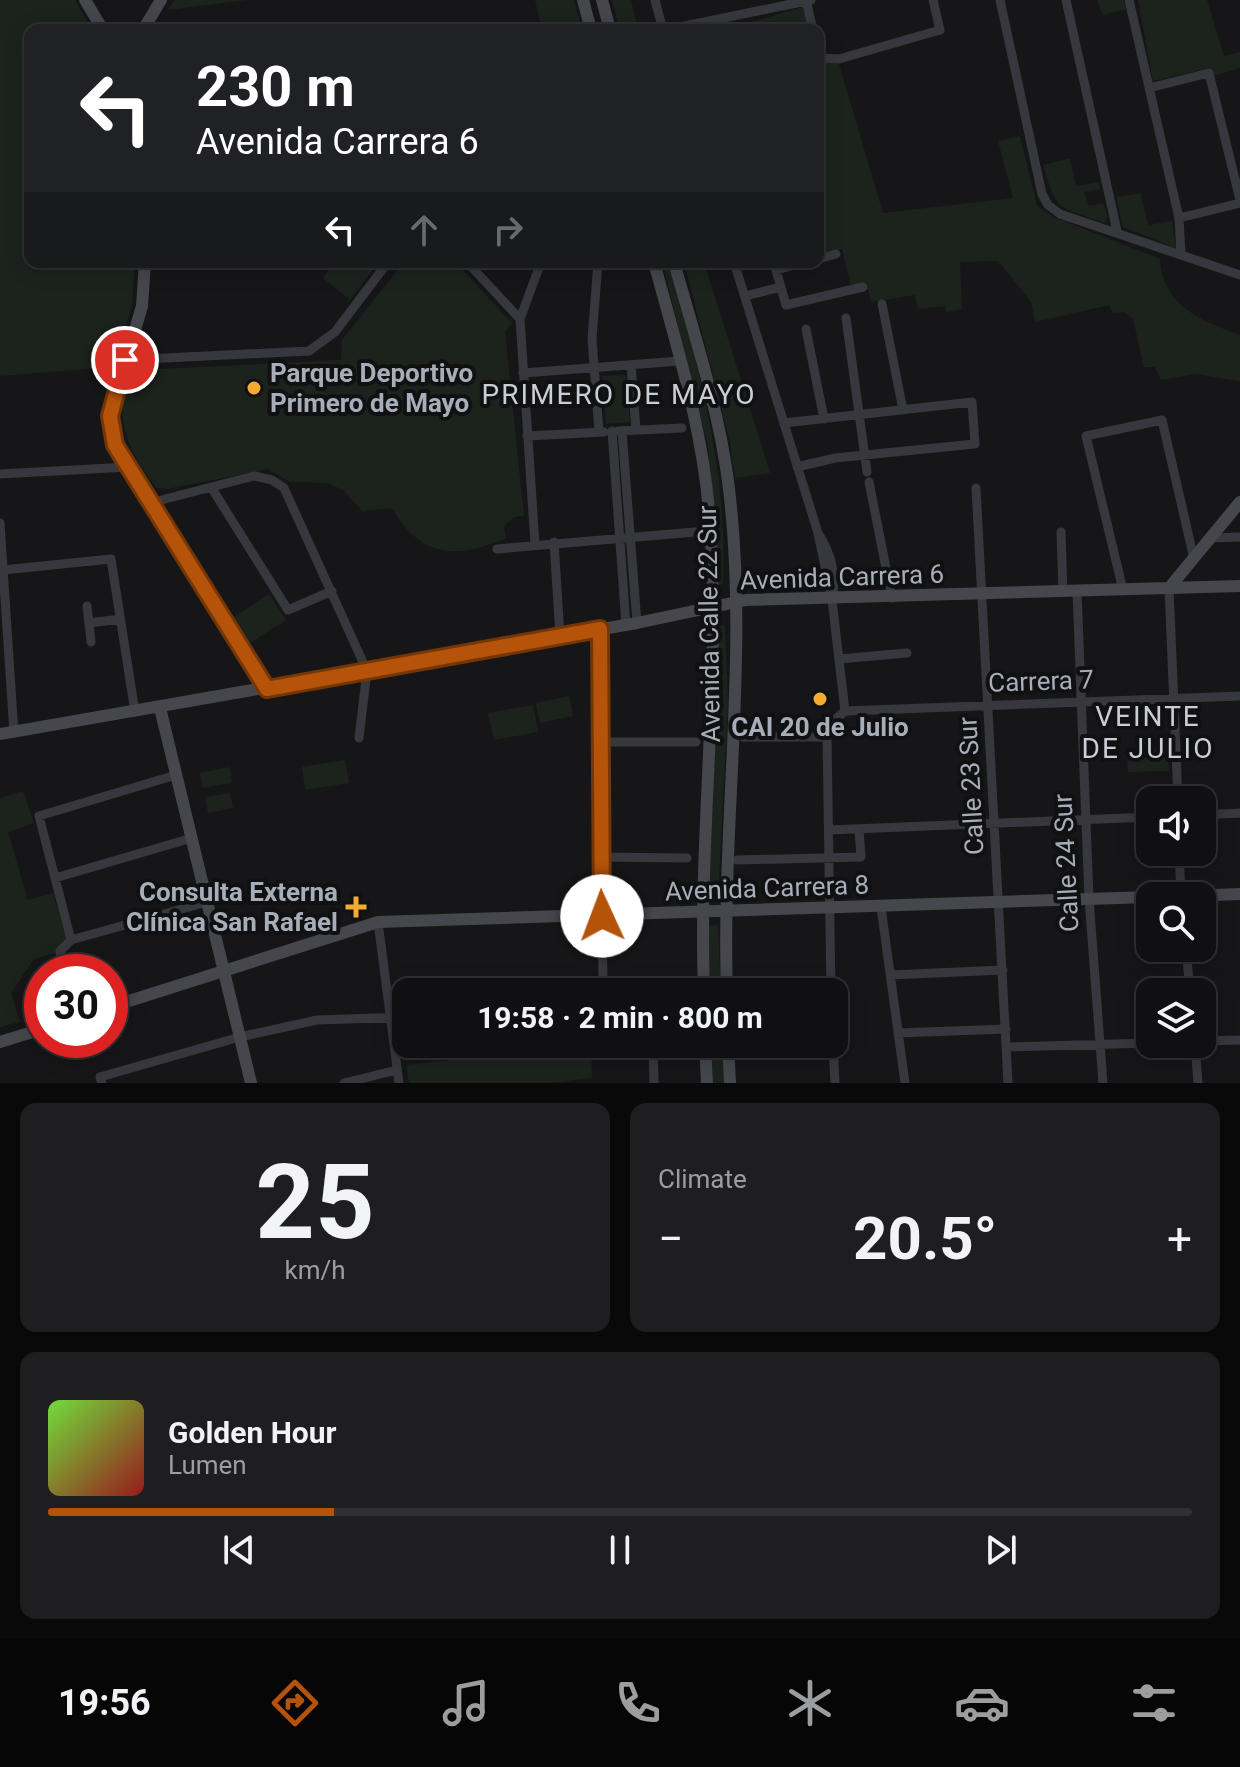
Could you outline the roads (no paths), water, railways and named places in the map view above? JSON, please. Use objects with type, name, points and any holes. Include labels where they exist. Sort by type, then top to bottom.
[{"type":"main road","points":[[85,0],[99,24]]},
{"type":"main road","points":[[147,24],[161,0]]},
{"type":"main road","points":[[583,0],[589,24]]},
{"type":"main road","points":[[602,0],[608,24]]},
{"type":"main road","points":[[145,268],[142,306],[110,424],[115,445],[267,689]]},
{"type":"main road","name":"Avenida Calle 22 Sur","points":[[656,268],[706,479],[713,607],[702,913],[704,978]]},
{"type":"main road","name":"Avenida Calle 22 Sur","points":[[676,268],[725,462],[734,602],[727,978]]},
{"type":"main road","points":[[1169,588],[1240,502]]},
{"type":"main road","name":"Avenida Carrera 6","points":[[7,734],[631,624],[734,602],[1240,586]]},
{"type":"main road","points":[[160,708],[251,1083]]},
{"type":"main road","points":[[1216,895],[1240,894]]},
{"type":"main road","name":"Avenida Carrera 8","points":[[128,1001],[378,922],[1136,897]]},
{"type":"main road","points":[[0,1042],[24,1035]]},
{"type":"main road","points":[[706,1058],[707,1083]]},
{"type":"main road","points":[[729,1058],[730,1083]]},
{"type":"street","points":[[655,0],[662,24]]},
{"type":"street","points":[[693,24],[808,0],[812,24]]},
{"type":"street","points":[[824,55],[839,59],[940,30],[933,0]]},
{"type":"street","points":[[1000,0],[1042,194],[1051,208],[1240,275]]},
{"type":"street","points":[[1066,0],[1117,231]]},
{"type":"street","points":[[1129,0],[1179,218],[1181,254]]},
{"type":"street","points":[[1149,88],[1209,73],[1240,202],[1179,218]]},
{"type":"street","points":[[824,257],[836,254]]},
{"type":"street","points":[[125,360],[302,352],[316,348],[335,332],[383,268]]},
{"type":"street","points":[[473,268],[520,319]]},
{"type":"street","points":[[535,544],[520,319],[539,268]]},
{"type":"street","points":[[598,268],[592,339],[599,432]]},
{"type":"street","points":[[736,268],[818,533],[828,548],[835,578],[832,600],[845,711],[830,724],[827,737],[831,978]]},
{"type":"street","points":[[784,268],[776,270],[786,305],[863,287]]},
{"type":"street","points":[[745,296],[781,287]]},
{"type":"street","points":[[882,304],[903,410]]},
{"type":"street","points":[[846,318],[868,477],[892,598]]},
{"type":"street","points":[[806,329],[824,419]]},
{"type":"street","points":[[523,373],[680,361]]},
{"type":"street","points":[[631,365],[636,430]]},
{"type":"street","points":[[784,423],[972,402],[975,444],[865,454],[797,467]]},
{"type":"street","points":[[1123,590],[1086,436],[1162,420],[1194,559]]},
{"type":"street","points":[[527,436],[682,428]]},
{"type":"street","points":[[617,431],[631,624]]},
{"type":"street","points":[[0,474],[128,467]]},
{"type":"street","points":[[150,503],[254,476],[272,480],[290,496],[367,671],[359,738]]},
{"type":"street","points":[[211,487],[288,610],[332,591]]},
{"type":"street","name":"Calle 23 Sur","points":[[976,488],[1008,1083]]},
{"type":"street","points":[[0,523],[7,734]]},
{"type":"street","points":[[497,549],[695,532]]},
{"type":"street","points":[[1061,532],[1063,592]]},
{"type":"street","points":[[1210,538],[1240,537]]},
{"type":"street","points":[[554,542],[560,636]]},
{"type":"street","points":[[3,570],[111,559],[135,712]]},
{"type":"street","points":[[1169,588],[1178,786]]},
{"type":"street","name":"Calle 24 Sur","points":[[1077,592],[1089,899],[1103,1083]]},
{"type":"street","points":[[87,606],[91,642]]},
{"type":"street","points":[[89,623],[120,619]]},
{"type":"street","points":[[600,629],[603,978]]},
{"type":"street","points":[[839,659],[907,653]]},
{"type":"street","name":"Carrera 7","points":[[845,711],[1240,696]]},
{"type":"street","points":[[743,737],[827,737]]},
{"type":"street","points":[[600,742],[696,742]]},
{"type":"street","points":[[71,940],[39,816],[176,775]]},
{"type":"street","points":[[1216,814],[1240,813]]},
{"type":"street","points":[[829,830],[1136,817]]},
{"type":"street","points":[[737,860],[861,857],[859,829]]},
{"type":"street","points":[[55,878],[192,838]]},
{"type":"street","points":[[600,857],[687,858]]},
{"type":"street","points":[[60,954],[71,940],[207,902]]},
{"type":"street","points":[[881,907],[905,1083]]},
{"type":"street","points":[[378,922],[399,1083]]},
{"type":"street","points":[[890,975],[1003,970]]},
{"type":"street","points":[[101,1080],[240,1037],[317,1020],[390,1017]]},
{"type":"street","points":[[898,1033],[1006,1029]]},
{"type":"street","points":[[1216,1041],[1240,1040]]},
{"type":"street","points":[[1007,1047],[1136,1043]]},
{"type":"street","points":[[653,1058],[654,1083]]},
{"type":"street","points":[[834,1058],[835,1083]]},
{"type":"street","points":[[1196,1058],[1198,1083]]},
{"type":"street","points":[[344,1083],[397,1070]]},
{"type":"place","name":"Parque Deportivo Primero de Mayo","points":[[254,388]]},
{"type":"place","name":"CAI 20 de Julio","points":[[820,699]]},
{"type":"place","name":"Consulta Externa Clínica San Rafael","points":[[356,907]]},
{"type":"district","name":"PRIMERO DE MAYO","points":[[619,394]]},
{"type":"district","name":"VEINTE DE JULIO","points":[[1148,732]]}]
